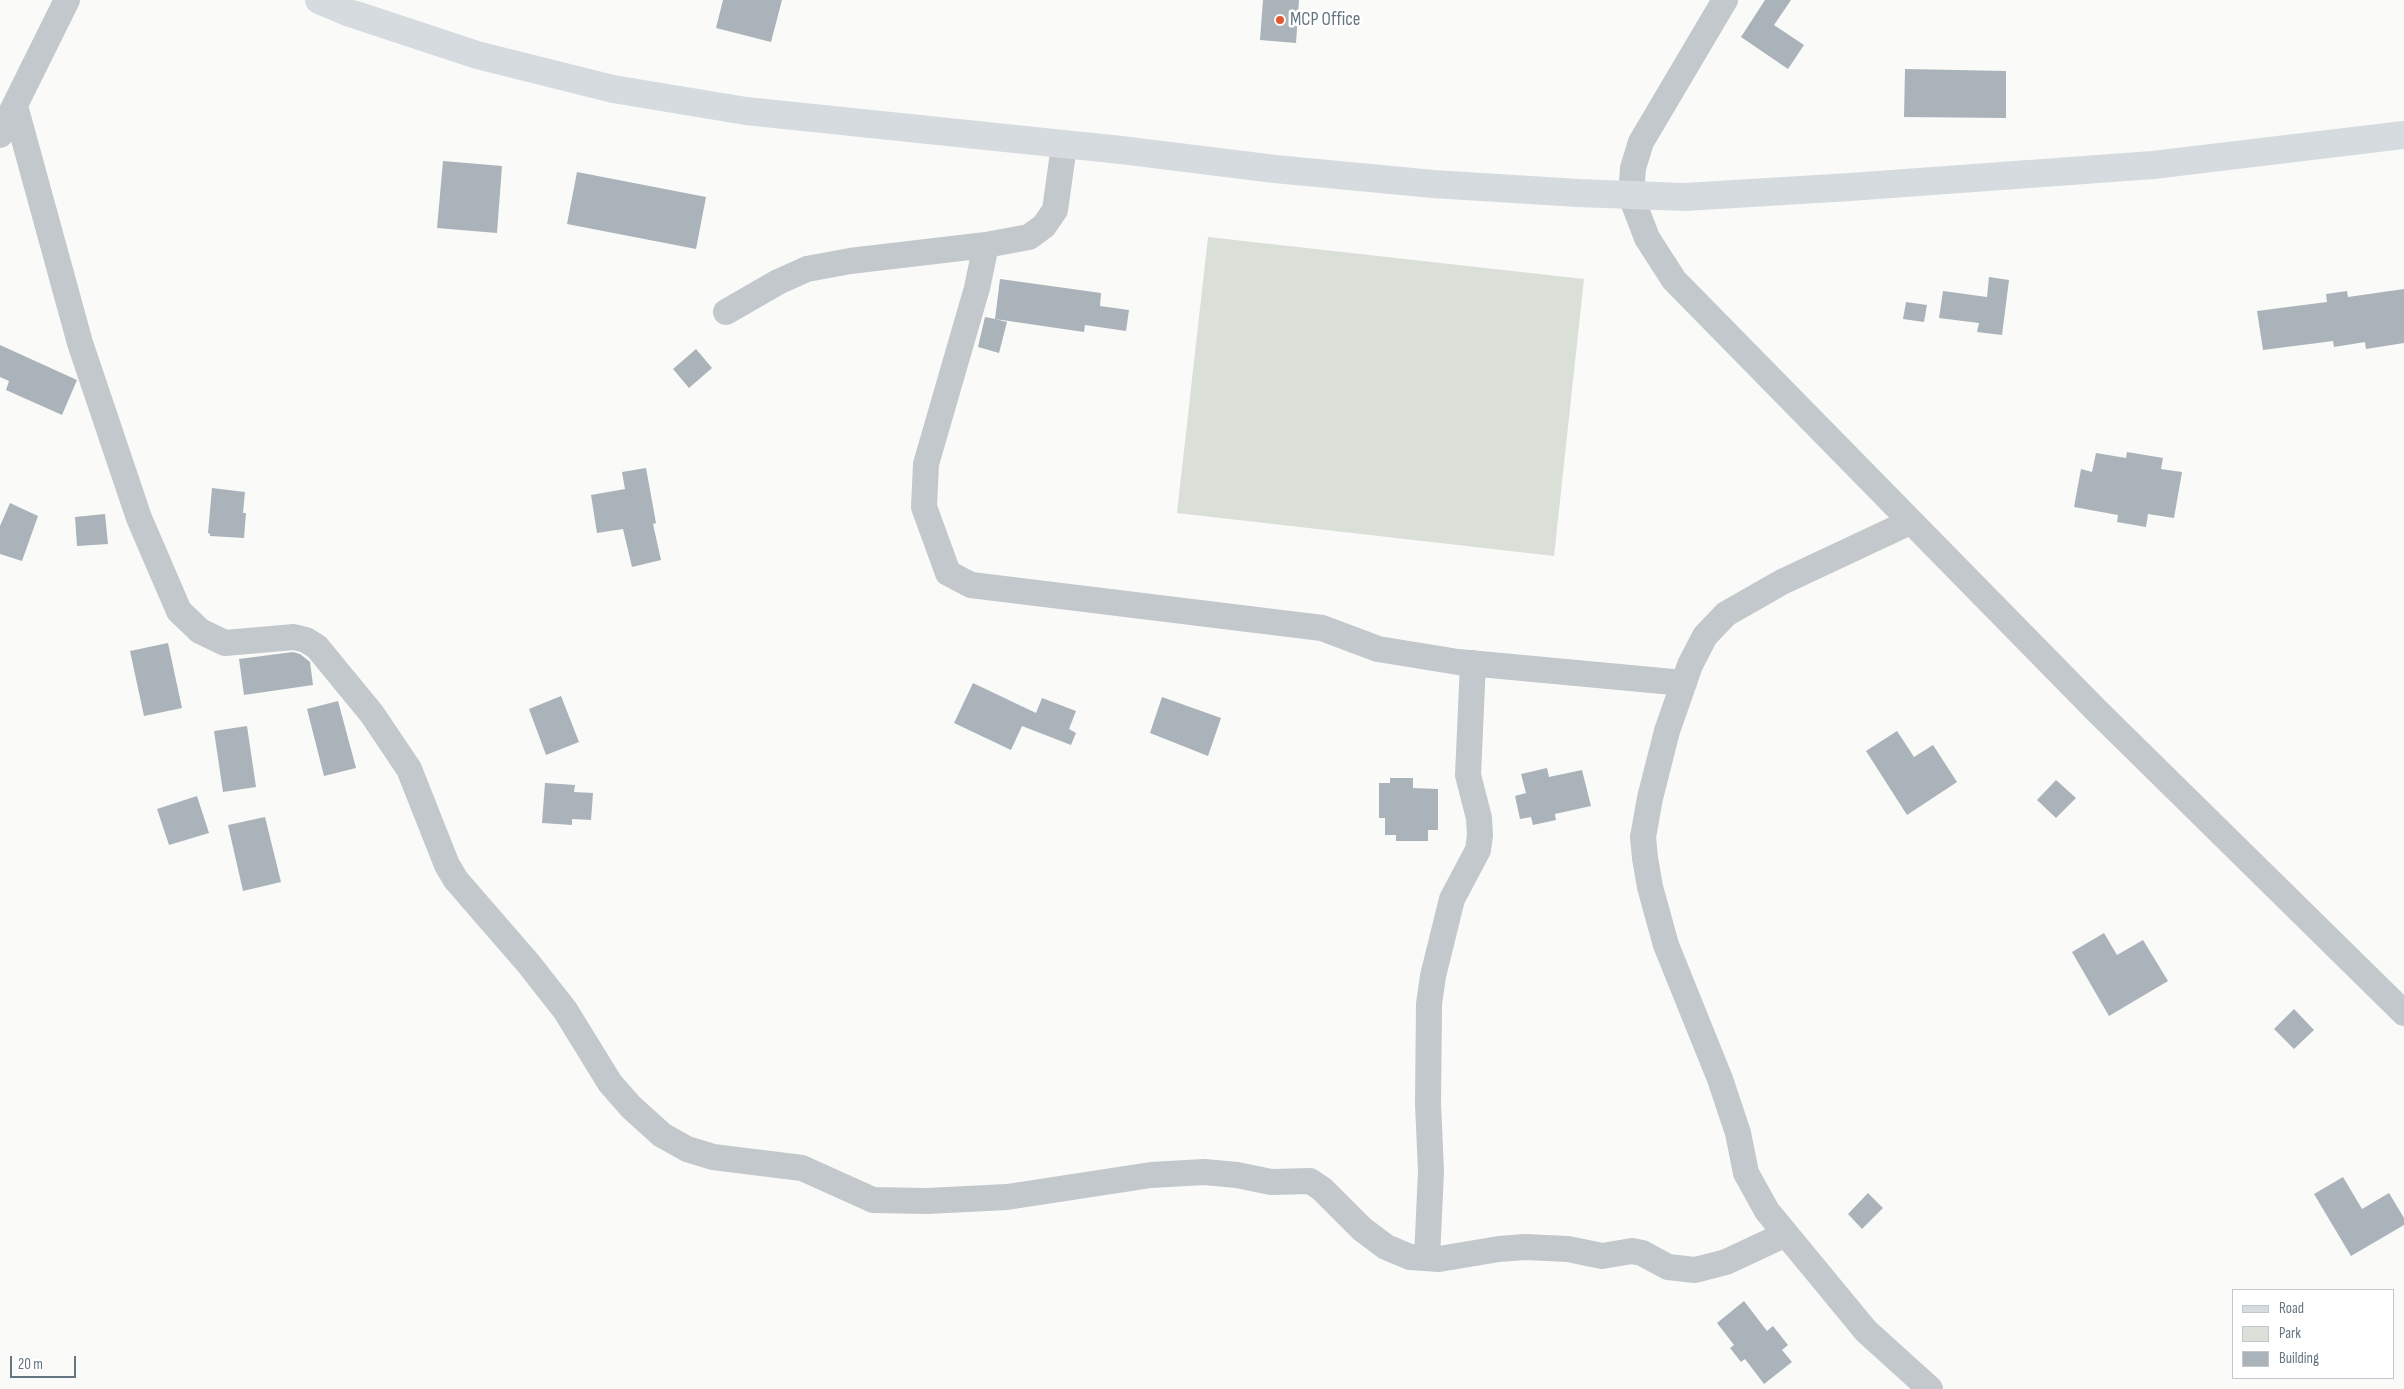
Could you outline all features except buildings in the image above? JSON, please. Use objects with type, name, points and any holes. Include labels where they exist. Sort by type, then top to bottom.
[{"type":"main road","points":[[319,0],[352,6],[477,55],[613,89],[746,111],[1433,184],[1631,196],[1685,197],[2153,165],[2404,135]]},
{"type":"street","points":[[0,135],[67,0]]},
{"type":"street","points":[[1725,0],[1641,142],[1634,168],[1631,196],[1647,238],[1674,280],[2090,704],[2404,1013]]},
{"type":"street","points":[[15,106],[80,343],[140,518],[179,611],[200,631],[225,643],[294,637],[306,640],[317,647],[372,714],[409,769],[447,865],[456,880],[528,963],[565,1010],[610,1083],[631,1107],[662,1135],[686,1149],[712,1157],[802,1168],[873,1200],[927,1201],[1008,1197],[1151,1175],[1204,1172],[1237,1175],[1271,1182],[1310,1181],[1322,1189],[1362,1229],[1386,1247],[1410,1257],[1439,1259],[1499,1249],[1525,1247],[1568,1249],[1602,1256],[1632,1251],[1642,1253],[1668,1268],[1695,1270],[1726,1262],[1786,1234]]},
{"type":"street","points":[[726,312],[778,282],[807,269],[850,261],[986,245],[1029,237],[1044,226],[1054,210],[1064,146]]},
{"type":"street","points":[[986,245],[977,288],[926,464],[924,507],[937,548],[948,572],[971,586],[1322,628],[1378,649],[1473,664],[1684,683]]},
{"type":"street","points":[[1910,522],[1782,582],[1726,614],[1705,636],[1690,665],[1667,732],[1650,798],[1644,837],[1644,858],[1666,945],[1720,1079],[1738,1134],[1746,1174],[1767,1211],[1866,1331],[1930,1389]]},
{"type":"street","points":[[1428,1258],[1431,1171],[1428,1104],[1429,1013],[1433,976],[1452,899],[1478,850],[1480,835],[1479,818],[1468,775],[1473,664]]},
{"type":"green space","points":[[1208,237],[1584,279],[1554,556],[1177,513]]},
{"type":"place","name":"MCP Office","points":[[1280,20]]}]
